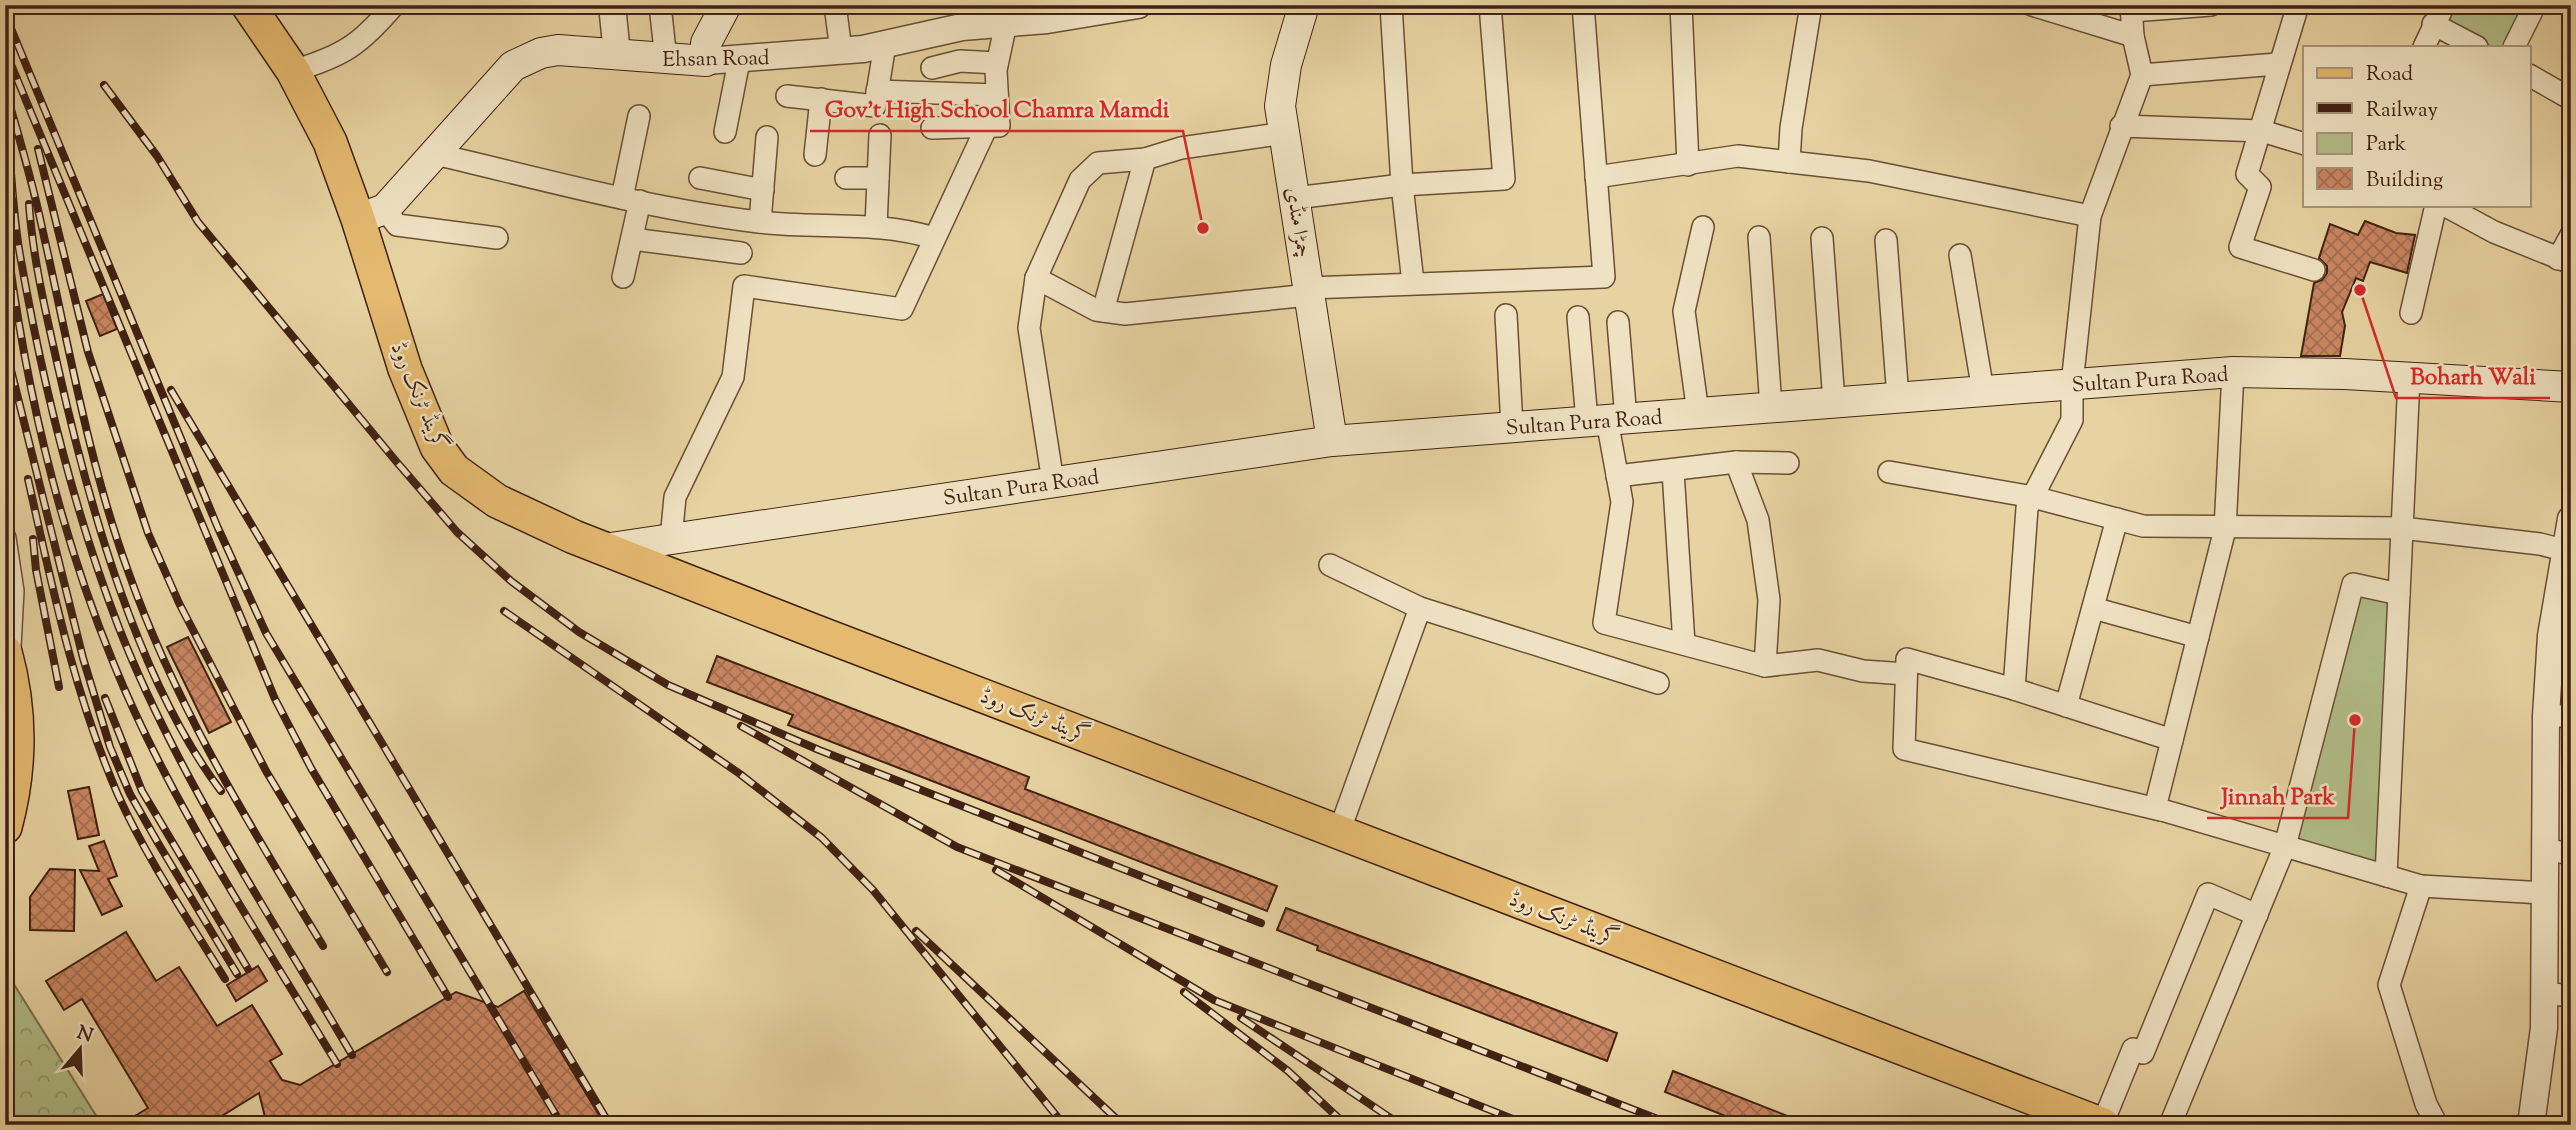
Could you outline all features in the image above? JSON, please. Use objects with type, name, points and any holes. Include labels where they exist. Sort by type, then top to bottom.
[{"type":"main road","name":"گرینڈ ٹرنک روڈ","points":[[248,5],[293,71],[372,214],[405,369],[437,447],[454,470],[497,501],[604,549],[2102,1125]]},
{"type":"main road","points":[[706,61],[706,43],[726,5]]},
{"type":"main road","name":"چمڑا منڈی","points":[[1304,5],[1286,65],[1280,106],[1332,441]]},
{"type":"main road","name":"Ehsan Road","points":[[372,214],[435,154],[496,82],[528,58],[558,50],[706,61]]},
{"type":"main road","name":"Sultan Pura Road","points":[[604,549],[1332,441],[2233,372],[2571,387]]},
{"type":"main road","points":[[5,827],[17,770],[18,727],[7,658]]},
{"type":"street","points":[[293,71],[326,61],[354,47],[394,5]]},
{"type":"street","points":[[611,5],[617,54]]},
{"type":"street","points":[[660,5],[666,60]]},
{"type":"street","points":[[835,5],[841,50]]},
{"type":"street","points":[[1391,5],[1402,185],[1413,283]]},
{"type":"street","points":[[1295,198],[1402,185],[1504,180],[1490,5]]},
{"type":"street","points":[[1036,278],[1103,311],[1125,314],[1309,291],[1413,283],[1604,278],[1583,5]]},
{"type":"street","points":[[1681,5],[1688,165]]},
{"type":"street","points":[[1789,162],[1791,128],[1811,5]]},
{"type":"street","points":[[2032,5],[2133,36]]},
{"type":"street","points":[[2014,689],[2027,508],[2072,420],[2072,384],[2090,216],[2142,75],[2133,36],[2131,8],[2211,5]]},
{"type":"street","points":[[2298,5],[2277,64],[2262,131],[2247,174],[2260,187],[2240,247],[2314,270]]},
{"type":"street","points":[[2424,46],[2444,5]]},
{"type":"street","points":[[2514,46],[2535,5]]},
{"type":"street","name":"Ehsan Road","points":[[706,61],[739,61],[841,50],[885,44],[962,27],[1123,7]]},
{"type":"street","points":[[932,128],[999,126],[997,63],[1006,23]]},
{"type":"street","points":[[2433,24],[2475,46]]},
{"type":"street","points":[[787,96],[875,106],[885,44]]},
{"type":"street","points":[[725,132],[739,61]]},
{"type":"street","points":[[932,68],[960,61],[997,63]]},
{"type":"street","points":[[2142,75],[2277,64]]},
{"type":"street","points":[[2530,76],[2571,99]]},
{"type":"street","points":[[877,91],[997,95]]},
{"type":"street","points":[[815,155],[821,99]]},
{"type":"street","points":[[623,277],[632,239],[631,199],[639,116]]},
{"type":"street","points":[[2121,126],[2262,131],[2303,143]]},
{"type":"street","points":[[671,539],[675,498],[733,377],[744,286],[902,309],[987,127]]},
{"type":"street","points":[[1053,482],[1029,328],[1036,278],[1080,180],[1098,163],[1145,159],[1181,148],[1285,133]]},
{"type":"street","points":[[876,226],[880,135]]},
{"type":"street","points":[[760,222],[767,137]]},
{"type":"street","points":[[435,154],[631,199],[760,222],[876,226],[934,238]]},
{"type":"street","points":[[1596,177],[1738,156],[1870,171],[2090,216]]},
{"type":"street","points":[[1103,311],[1145,159]]},
{"type":"street","points":[[700,178],[763,190]]},
{"type":"street","points":[[846,178],[878,178]]},
{"type":"street","points":[[2411,313],[2436,206]]},
{"type":"street","points":[[2446,206],[2494,232],[2564,261],[2571,235]]},
{"type":"street","points":[[372,214],[397,225],[497,238]]},
{"type":"street","points":[[1698,413],[1684,312],[1703,227]]},
{"type":"street","points":[[1759,237],[1771,407]]},
{"type":"street","points":[[1822,238],[1834,402]]},
{"type":"street","points":[[632,239],[741,253]]},
{"type":"street","points":[[1886,240],[1898,398]]},
{"type":"street","points":[[1960,256],[1983,391]]},
{"type":"street","points":[[1506,314],[1512,427]]},
{"type":"street","points":[[1578,317],[1607,420],[1622,502],[1604,623],[1765,666],[1818,660],[1863,671],[1906,674]]},
{"type":"street","points":[[1607,420],[1618,321]]},
{"type":"street","points":[[2233,372],[2225,529],[2155,808],[2421,886],[2544,893]]},
{"type":"street","points":[[2386,876],[2409,378]]},
{"type":"street","points":[[1617,476],[1736,462],[1788,463]]},
{"type":"street","points":[[1736,462],[1758,520],[1769,600],[1765,666]]},
{"type":"street","points":[[1673,471],[1684,644]]},
{"type":"street","points":[[1889,472],[2033,497],[2143,526],[2225,529],[2348,526],[2402,528],[2540,544],[2567,551]]},
{"type":"street","points":[[2066,706],[2117,519]]},
{"type":"street","points":[[2531,1125],[2544,1028],[2544,849],[2558,716],[2551,636],[2571,519]]},
{"type":"street","points":[[5,538],[13,591],[7,658]]},
{"type":"street","points":[[1331,565],[1420,608],[1658,683]]},
{"type":"street","points":[[2170,1125],[2285,846],[2353,584],[2399,594]]},
{"type":"street","points":[[1339,832],[1420,608]]},
{"type":"street","points":[[2094,608],[2198,637]]},
{"type":"street","points":[[2161,810],[1903,749],[1907,659],[2014,689],[2172,740]]},
{"type":"street","points":[[2544,849],[2571,854]]},
{"type":"street","points":[[2421,886],[2389,985],[2426,1104],[2437,1125]]},
{"type":"street","points":[[2102,1125],[2133,1049],[2143,1053],[2208,894],[2257,915]]},
{"type":"street","points":[[2544,993],[2571,996]]},
{"type":"green space","points":[[2450,5],[2524,5],[2504,46],[2490,46],[2441,20]]},
{"type":"green space","points":[[2353,584],[2399,594],[2386,876],[2285,846]]},
{"type":"green space","points":[[5,970],[102,1125],[5,1125]]},
{"type":"building","points":[[2365,221],[2396,233],[2415,235],[2407,273],[2370,262],[2363,281],[2356,278],[2342,312],[2345,326],[2340,356],[2301,356],[2314,283],[2322,280],[2327,273],[2327,266],[2319,258],[2330,224],[2358,235]]},
{"type":"building","points":[[103,294],[117,329],[100,336],[86,301]]},
{"type":"building","points":[[188,637],[231,722],[209,733],[167,647]]},
{"type":"building","points":[[717,656],[1029,777],[1025,789],[1277,886],[1267,911],[788,725],[793,715],[707,682]]},
{"type":"building","points":[[89,787],[99,835],[78,839],[68,791]]},
{"type":"building","points":[[104,841],[117,876],[108,879],[122,906],[102,915],[80,870],[99,871],[89,846]]},
{"type":"building","points":[[50,869],[75,870],[74,931],[30,930],[30,897]]},
{"type":"building","points":[[1286,908],[1617,1033],[1607,1061],[1317,950],[1318,946],[1277,930]]},
{"type":"building","points":[[126,932],[156,981],[179,967],[217,1026],[252,1005],[282,1054],[270,1061],[282,1080],[300,1085],[456,992],[498,1007],[524,991],[605,1125],[267,1125],[259,1093],[207,1125],[120,1125],[148,1108],[82,999],[64,1010],[46,981]]},
{"type":"building","points":[[258,966],[267,981],[236,1001],[227,985]]},
{"type":"building","points":[[1673,1071],[1808,1125],[1748,1125],[1665,1092]]},
{"type":"railway","points":[[5,14],[218,528],[266,633],[562,1125]]},
{"type":"railway","points":[[5,50],[275,699],[311,768],[448,997]]},
{"type":"railway","points":[[104,85],[157,156],[198,222],[457,532],[511,581],[579,632],[668,685],[819,750],[1261,923]]},
{"type":"railway","points":[[5,89],[35,196],[90,445],[128,571],[168,669],[215,763],[323,946]]},
{"type":"railway","points":[[5,118],[17,238],[38,349],[60,444],[102,583],[143,684],[197,792],[352,1055]]},
{"type":"railway","points":[[38,149],[88,352],[148,533],[179,603],[266,771],[387,972]]},
{"type":"railway","points":[[29,204],[37,266],[70,419],[84,475],[119,588],[164,697],[191,746],[221,791]]},
{"type":"railway","points":[[5,227],[21,338],[44,448],[75,556],[113,662],[188,817],[337,1064]]},
{"type":"railway","points":[[5,322],[12,380]]},
{"type":"railway","points":[[11,370],[83,658],[110,747],[130,794],[237,974]]},
{"type":"railway","points":[[171,390],[610,1125]]},
{"type":"railway","points":[[28,479],[66,639],[102,757],[142,842],[225,979]]},
{"type":"railway","points":[[33,539],[36,570],[59,687]]},
{"type":"railway","points":[[504,611],[740,774],[822,838],[873,890],[1064,1125]]},
{"type":"railway","points":[[105,698],[142,791],[248,969]]},
{"type":"railway","points":[[741,726],[957,847],[1673,1125]]},
{"type":"railway","points":[[996,870],[1214,1000],[1528,1125]]},
{"type":"railway","points":[[916,931],[1123,1125]]},
{"type":"railway","points":[[1184,992],[1288,1071],[1346,1125]]},
{"type":"railway","points":[[1241,1018],[1401,1125]]},
{"type":"place","name":"Gov't High School Chamra Mamdi","points":[[1203,228]]},
{"type":"place","name":"Boharh Wali","points":[[2360,290]]},
{"type":"place","name":"Jinnah Park","points":[[2355,720]]}]
